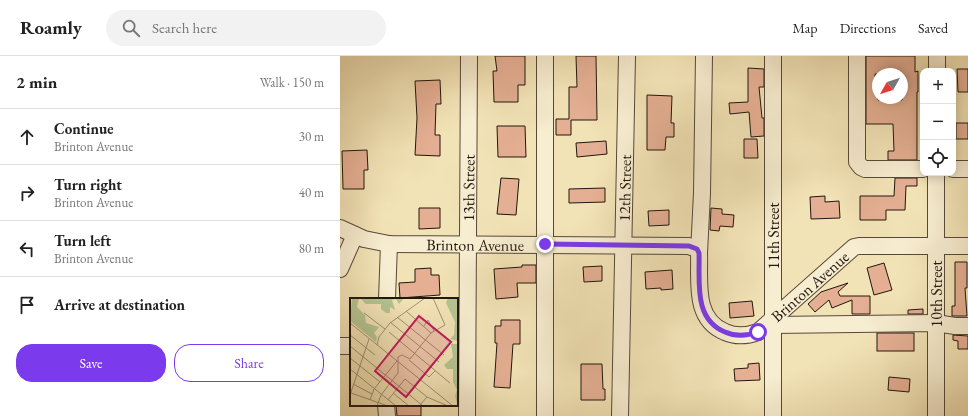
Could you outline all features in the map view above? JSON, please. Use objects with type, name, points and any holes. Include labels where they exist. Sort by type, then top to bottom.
[{"type":"street","name":"13th Street","points":[[467,416],[469,56]]},
{"type":"street","points":[[545,56],[545,416]]},
{"type":"street","name":"12th Street","points":[[620,416],[627,56]]},
{"type":"street","points":[[699,253],[702,193],[704,56]]},
{"type":"street","name":"11th Street","points":[[773,56],[773,416]]},
{"type":"street","points":[[856,56],[857,162],[865,169],[920,169]]},
{"type":"street","points":[[937,56],[937,68]]},
{"type":"street","points":[[956,169],[968,169]]},
{"type":"street","name":"10th Street","points":[[936,176],[936,416]]},
{"type":"street","name":"Brinton Avenue","points":[[340,228],[373,242],[389,244],[689,246],[697,249],[699,253],[700,299],[706,318],[720,330],[730,334],[742,336],[758,332],[773,322],[854,247],[968,246]]},
{"type":"street","points":[[340,269],[355,235]]},
{"type":"street","points":[[387,298],[389,244]]},
{"type":"street","points":[[773,322],[936,323],[968,326]]},
{"type":"street","points":[[386,406],[387,416]]},
{"type":"building","points":[[495,56],[525,56],[525,85],[518,85],[518,102],[494,102],[493,71],[497,71]]},
{"type":"building","points":[[576,56],[596,56],[597,120],[571,120],[571,135],[556,135],[556,119],[569,119],[569,87],[577,87]]},
{"type":"building","points":[[866,56],[915,56],[915,72],[918,71],[917,160],[888,160],[888,151],[894,151],[893,124],[866,124]]},
{"type":"building","points":[[748,68],[764,69],[764,87],[759,87],[762,118],[764,118],[764,136],[751,137],[749,112],[730,114],[729,103],[748,102]]},
{"type":"building","points":[[957,69],[968,69],[968,92],[958,92]]},
{"type":"building","points":[[440,80],[441,104],[436,104],[435,135],[440,135],[440,156],[415,155],[417,118],[415,81]]},
{"type":"building","points":[[647,95],[672,96],[671,123],[674,123],[674,137],[666,137],[665,150],[647,150]]},
{"type":"building","points":[[956,123],[968,123],[968,139],[956,139]]},
{"type":"building","points":[[497,126],[525,126],[526,157],[498,157]]},
{"type":"building","points":[[744,139],[757,139],[758,158],[744,158]]},
{"type":"building","points":[[606,141],[607,154],[577,157],[576,143]]},
{"type":"building","points":[[367,150],[368,170],[364,170],[364,189],[343,189],[342,151]]},
{"type":"building","points":[[501,178],[519,179],[516,215],[497,214]]},
{"type":"building","points":[[895,178],[917,178],[917,186],[906,186],[905,210],[886,210],[886,220],[860,220],[860,196],[894,196]]},
{"type":"building","points":[[605,188],[605,202],[569,203],[569,189]]},
{"type":"building","points":[[825,196],[825,202],[839,201],[840,218],[811,219],[810,197]]},
{"type":"building","points":[[419,208],[440,208],[440,228],[419,229]]},
{"type":"building","points":[[711,208],[722,209],[722,214],[734,215],[733,227],[720,226],[719,231],[710,230]]},
{"type":"building","points":[[669,210],[669,225],[649,226],[648,211]]},
{"type":"building","points":[[955,262],[967,262],[967,288],[965,288],[967,316],[952,316],[952,306],[955,306]]},
{"type":"building","points":[[884,263],[892,290],[874,295],[867,268]]},
{"type":"building","points":[[522,265],[536,265],[536,283],[517,283],[518,297],[496,299],[494,269],[522,267]]},
{"type":"building","points":[[602,266],[602,281],[584,282],[583,267]]},
{"type":"building","points":[[431,268],[431,275],[439,275],[440,295],[400,298],[399,283],[415,282],[415,269]]},
{"type":"building","points":[[672,270],[673,289],[646,289],[645,272]]},
{"type":"building","points":[[848,283],[838,292],[840,296],[870,296],[870,314],[852,314],[852,300],[832,308],[829,300],[815,312],[808,304],[821,292]]},
{"type":"building","points":[[752,301],[754,316],[730,318],[729,303]]},
{"type":"building","points":[[923,309],[923,314],[908,314],[908,310]]},
{"type":"building","points":[[501,320],[520,320],[520,344],[513,344],[510,388],[494,387],[497,343],[495,343],[495,326],[501,326]]},
{"type":"building","points":[[877,333],[914,333],[914,351],[877,351]]},
{"type":"building","points":[[953,335],[968,336],[968,349],[958,349],[958,341],[953,340]]},
{"type":"building","points":[[759,363],[760,380],[735,381],[734,369],[748,368],[748,364]]},
{"type":"building","points":[[581,364],[602,364],[605,400],[581,400]]},
{"type":"building","points":[[889,377],[910,379],[909,392],[888,390]]},
{"type":"building","points":[[396,406],[421,406],[421,416],[397,416]]},
{"type":"route","points":[[545,244],[693,247],[697,249],[699,253],[700,299],[706,318],[720,330],[730,334],[742,336],[758,332]]}]
